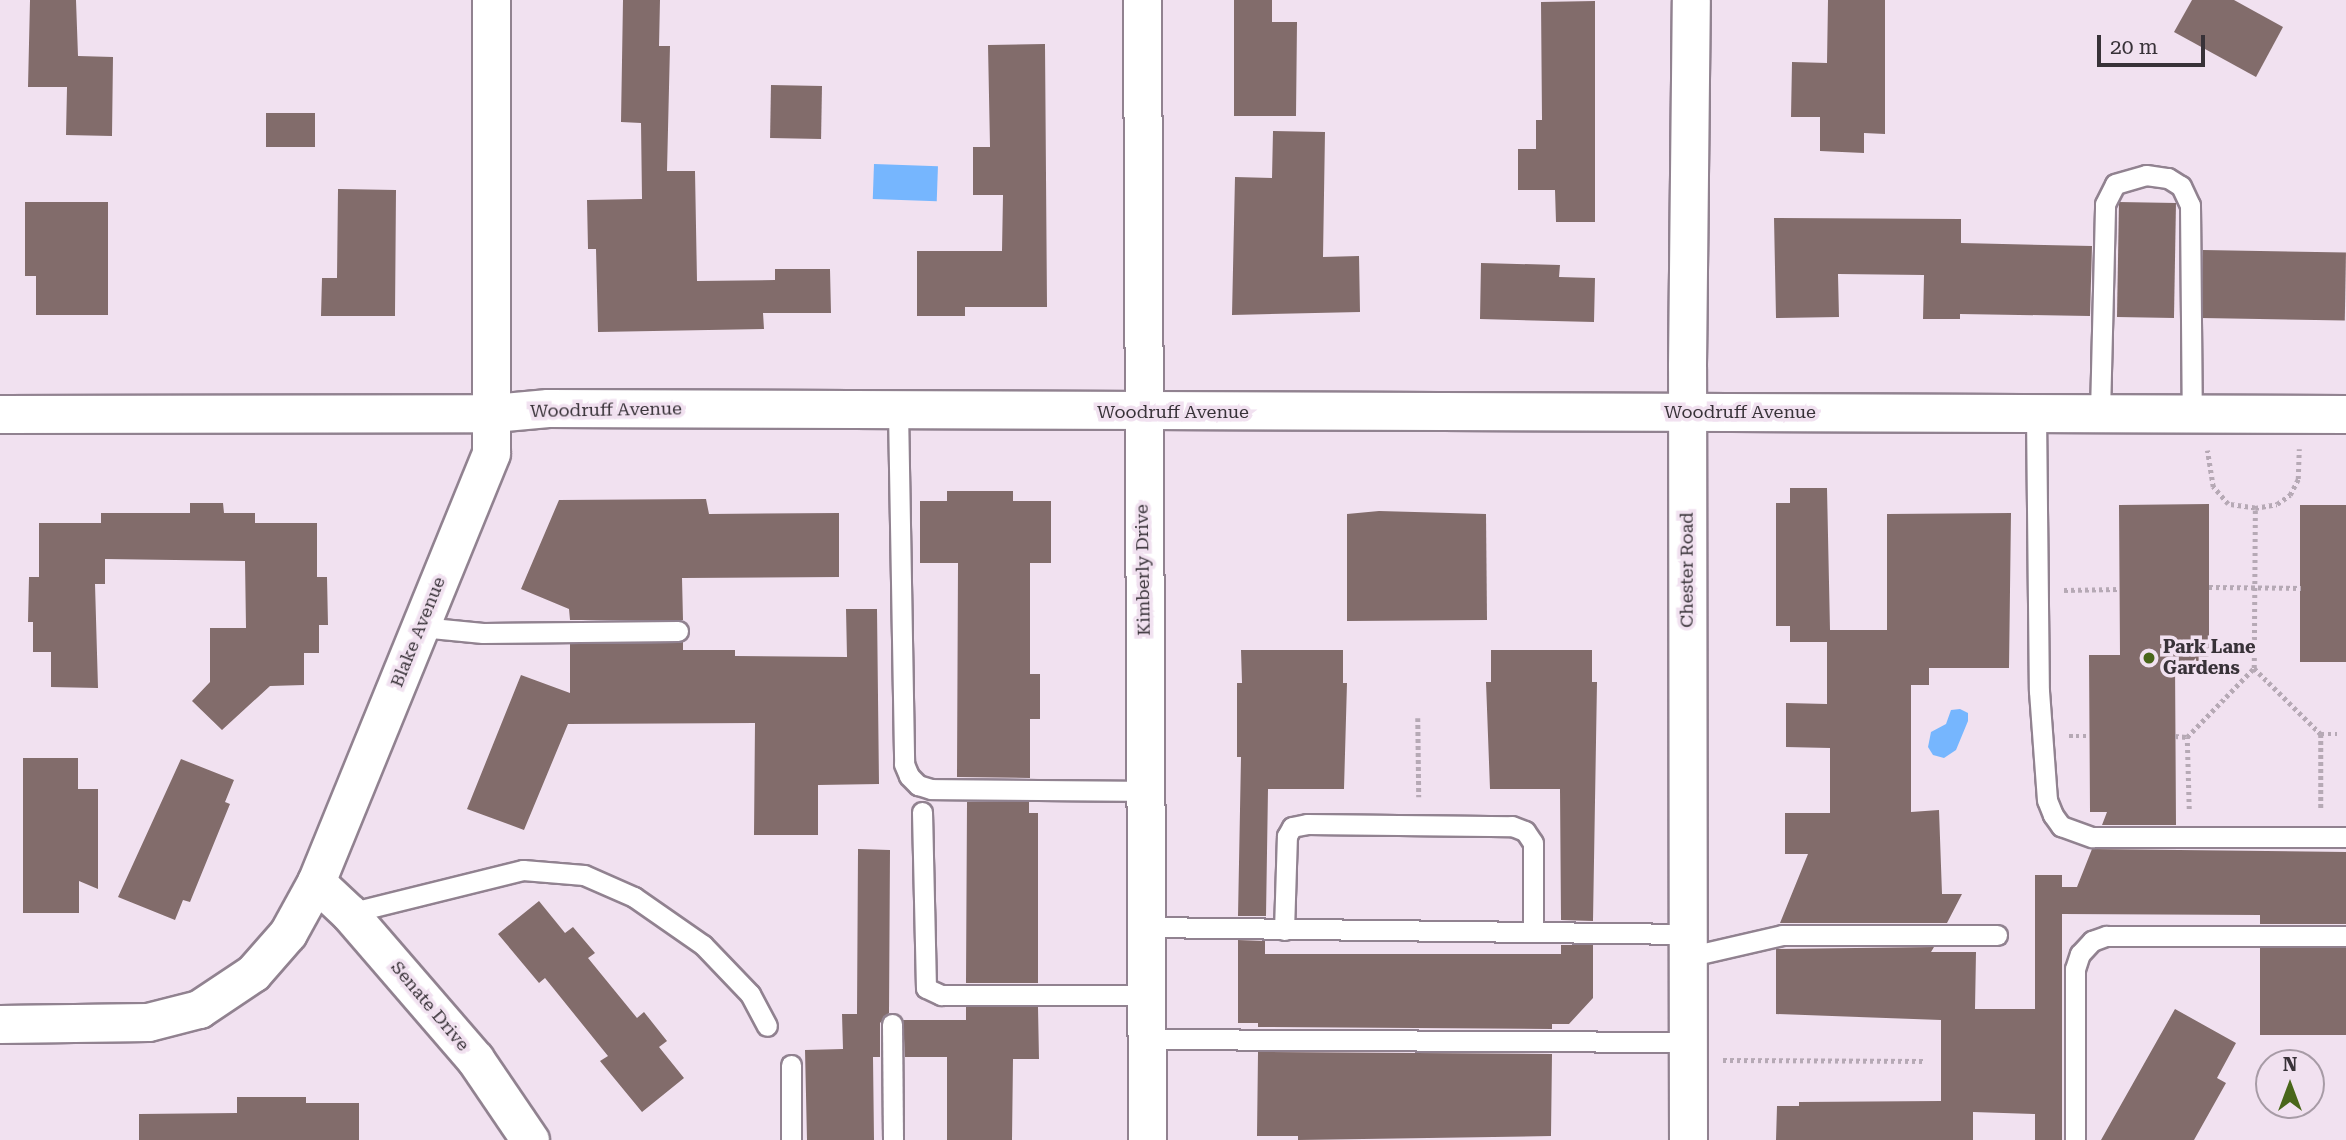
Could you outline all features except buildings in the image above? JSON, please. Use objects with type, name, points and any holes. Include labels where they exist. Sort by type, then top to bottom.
[{"type":"street","name":"Blake Avenue","points":[[0,1024],[148,1022],[199,1009],[253,973],[288,933],[316,882],[491,453],[494,413],[491,0]]},
{"type":"street","name":"Kimberly Drive","points":[[1142,0],[1147,1140]]},
{"type":"street","name":"Chester Road","points":[[1688,1140],[1691,0]]},
{"type":"street","name":"Woodruff Avenue","points":[[0,414],[494,413],[548,408],[2346,414]]},
{"type":"street","name":"Senate Drive","points":[[316,882],[349,913],[475,1059],[530,1140]]},
{"type":"lane","points":[[2100,413],[2105,204],[2115,184],[2146,175],[2168,178],[2181,186],[2190,205],[2199,414]]},
{"type":"lane","points":[[898,410],[904,764],[909,776],[918,785],[931,789],[1145,791]]},
{"type":"lane","points":[[2036,413],[2038,590],[2046,800],[2061,826],[2092,837],[2346,837]]},
{"type":"lane","points":[[421,626],[483,633],[678,631]]},
{"type":"lane","points":[[922,812],[926,988],[941,995],[1146,995]]},
{"type":"lane","points":[[1284,930],[1287,836],[1292,827],[1419,825],[1512,826],[1525,831],[1533,843],[1532,931]]},
{"type":"lane","points":[[349,913],[523,870],[584,875],[634,897],[703,945],[750,994],[767,1026]]},
{"type":"lane","points":[[1147,927],[1532,931],[1687,945],[1782,935],[1997,935]]},
{"type":"lane","points":[[2075,1140],[2075,969],[2080,954],[2092,941],[2106,936],[2346,936]]},
{"type":"lane","points":[[892,1024],[893,1140]]},
{"type":"lane","points":[[1147,1039],[1687,1051]]},
{"type":"lane","points":[[791,1065],[791,1140]]},
{"type":"path","points":[[2199,414],[2213,487],[2228,504],[2255,508],[2277,504],[2294,487],[2300,463],[2299,414]]},
{"type":"path","points":[[2189,837],[2187,737],[2254,668],[2255,508]]},
{"type":"path","points":[[2209,587],[2301,588]]},
{"type":"path","points":[[2038,590],[2119,589]]},
{"type":"path","points":[[2254,668],[2321,734],[2337,734]]},
{"type":"path","points":[[1418,718],[1419,825]]},
{"type":"path","points":[[2321,734],[2321,837]]},
{"type":"path","points":[[2175,736],[2187,737]]},
{"type":"path","points":[[1687,1051],[1926,1061]]},
{"type":"water","points":[[874,164],[938,166],[937,201],[873,199]]},
{"type":"water","points":[[1960,709],[1968,713],[1968,721],[1956,750],[1944,758],[1933,755],[1928,747],[1931,732],[1946,724],[1951,710]]},
{"type":"place","name":"Park Lane Gardens","points":[[2149,658]]}]
